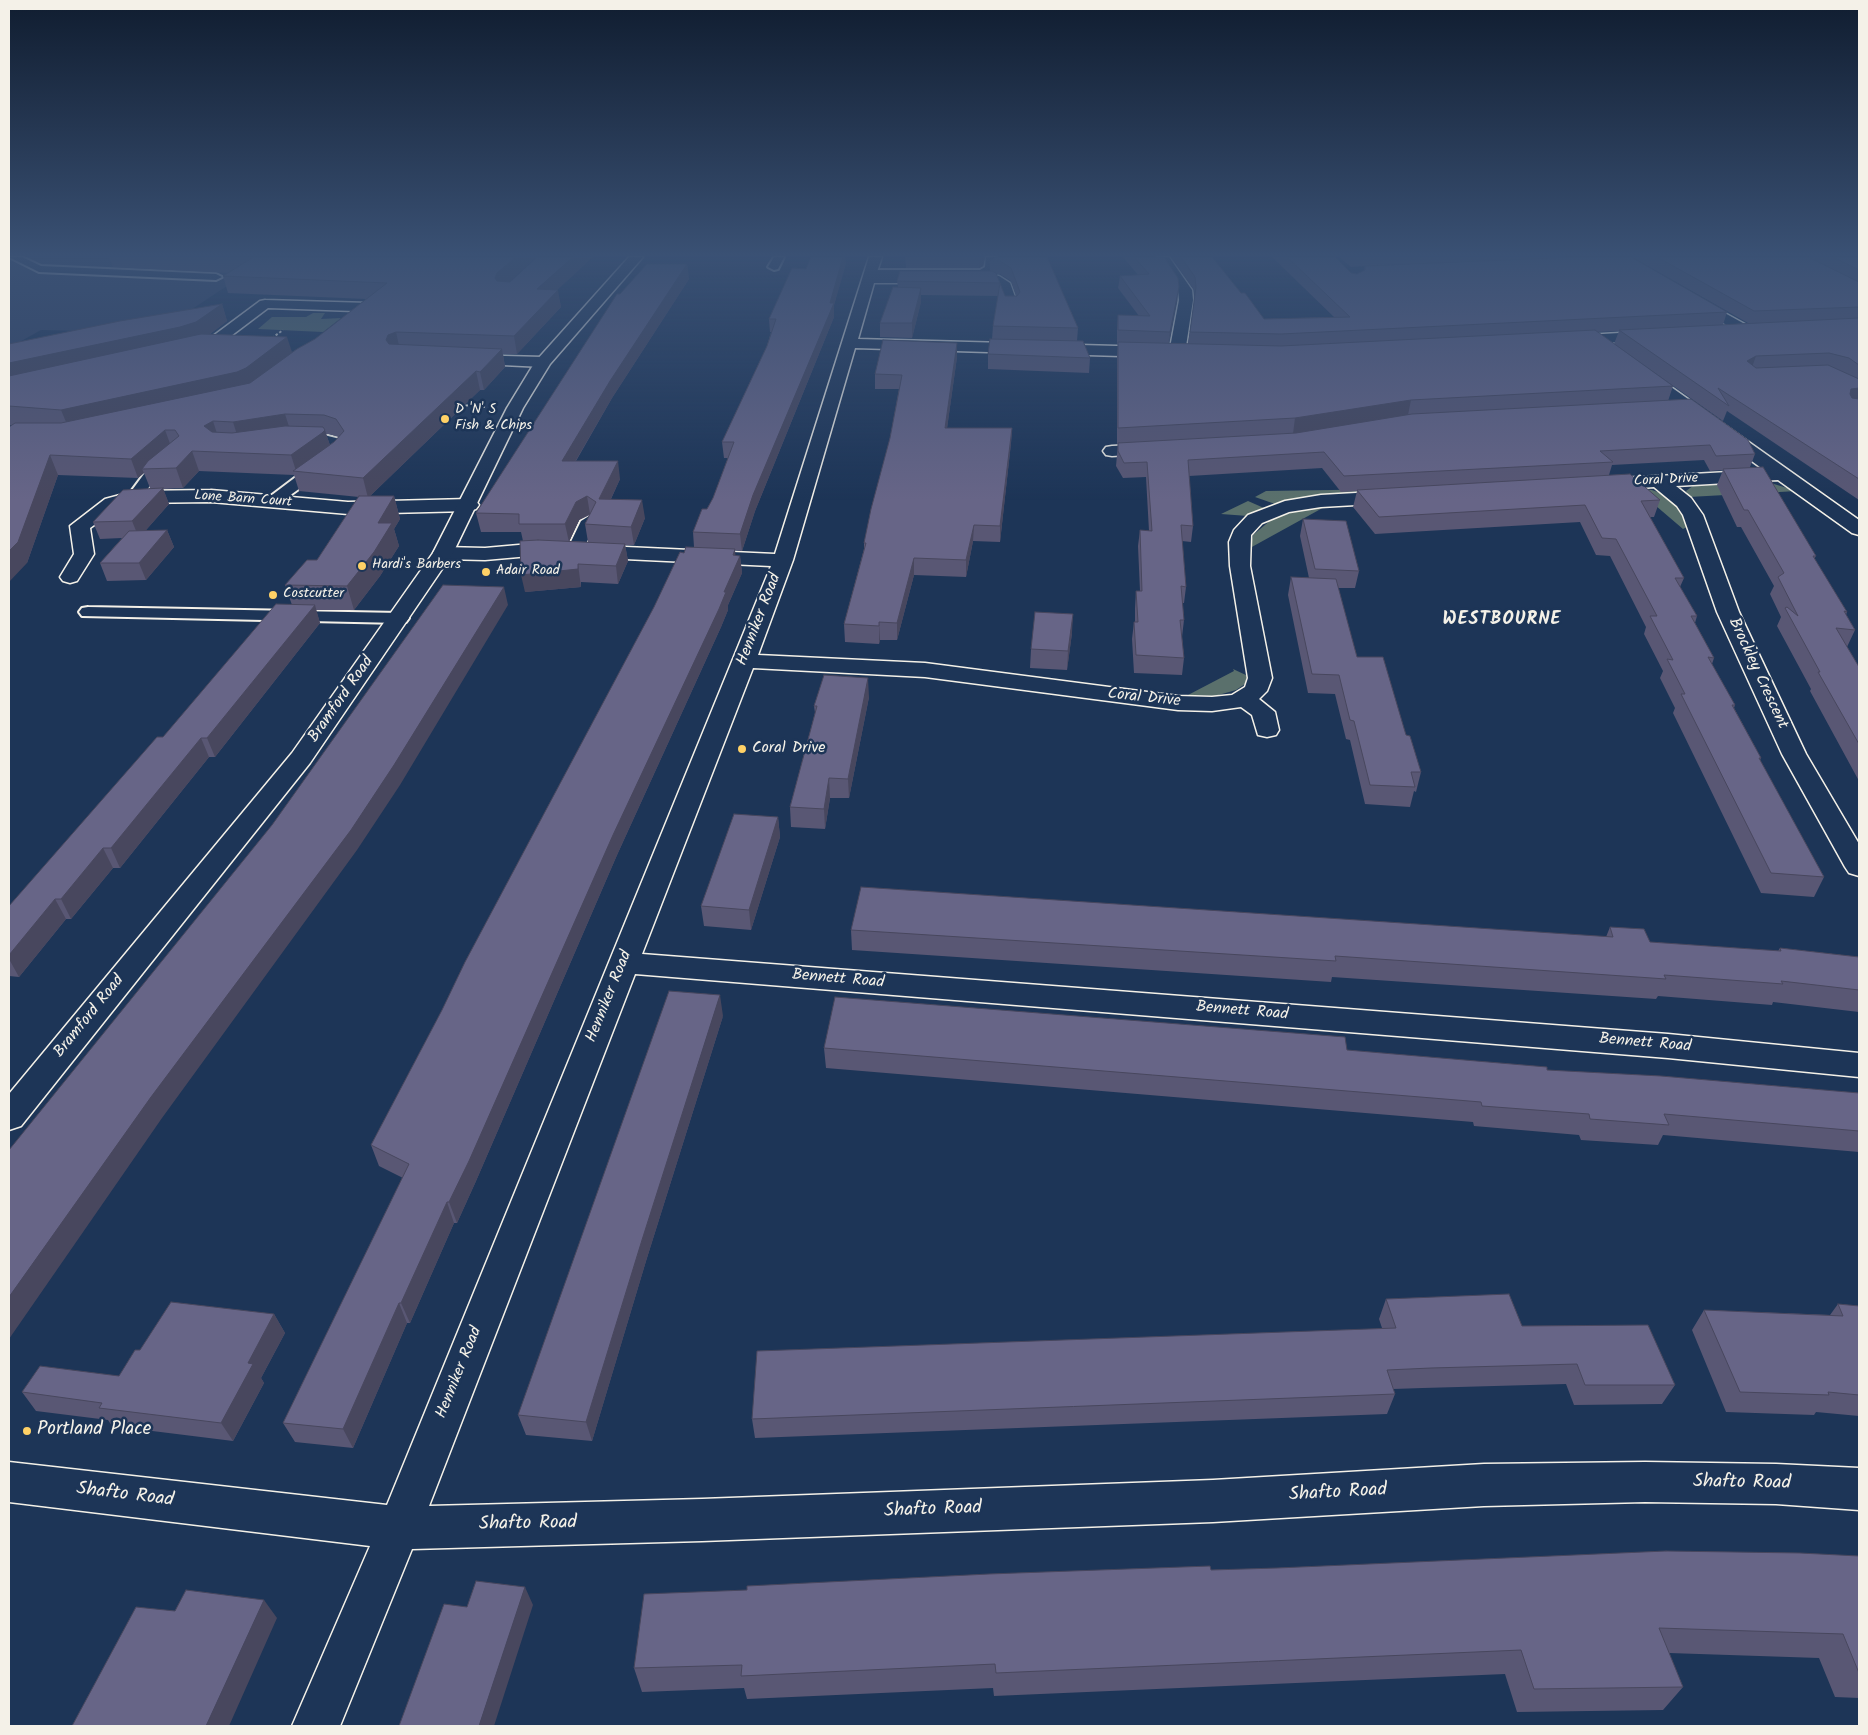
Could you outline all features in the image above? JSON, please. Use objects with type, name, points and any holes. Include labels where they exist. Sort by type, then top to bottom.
[{"type":"street","points":[[174,354],[191,351],[219,338]]},
{"type":"street","name":"Bramford Road","points":[[9,1117],[301,758],[400,618],[443,553],[515,408],[543,362],[564,338]]},
{"type":"street","name":"Henniker Road","points":[[316,1726],[399,1528],[745,661],[783,560],[851,338]]},
{"type":"street","points":[[1177,353],[1180,338]]},
{"type":"street","points":[[1557,341],[1615,338]]},
{"type":"street","points":[[1595,339],[1617,355]]},
{"type":"street","points":[[850,343],[1193,353]]},
{"type":"street","points":[[449,359],[543,362]]},
{"type":"street","points":[[1630,365],[1859,529]]},
{"type":"street","points":[[1663,408],[1687,407]]},
{"type":"street","points":[[1112,452],[1165,444]]},
{"type":"street","name":"Coral Drive","points":[[1582,486],[1782,474]]},
{"type":"street","name":"Brockley Crescent","points":[[1659,482],[1684,502],[1693,515],[1728,612],[1794,754],[1859,868]]},
{"type":"street","name":"Lone Barn Court","points":[[70,577],[84,554],[80,526],[112,504],[134,497],[211,496],[348,508],[469,504]]},
{"type":"street","points":[[1267,730],[1263,712],[1244,699],[1255,691],[1260,678],[1239,555],[1241,534],[1248,526],[1274,510],[1295,505],[1408,496]]},
{"type":"street","points":[[1816,518],[1841,516]]},
{"type":"street","points":[[443,553],[485,554],[541,549],[783,560]]},
{"type":"street","name":"Coral Drive","points":[[745,661],[926,670],[1129,698],[1187,703],[1222,704],[1244,699]]},
{"type":"street","name":"Bennett Road","points":[[624,963],[1658,1045],[1859,1065]]},
{"type":"street","name":"Shafto Road","points":[[9,1482],[399,1528],[702,1520],[1213,1501],[1494,1485],[1645,1482],[1776,1484],[1859,1490]]},
{"type":"lane","points":[[273,501],[334,457],[341,448],[335,442],[324,438],[283,441]]},
{"type":"lane","points":[[134,497],[149,477],[177,454]]},
{"type":"lane","points":[[575,550],[589,521]]},
{"type":"lane","points":[[88,612],[400,618]]},
{"type":"path","points":[[268,341],[272,338]]},
{"type":"path","points":[[458,405],[515,408]]},
{"type":"shaded area","points":[[9,338],[27,338],[16,344],[9,344]]},
{"type":"green space","points":[[1764,481],[1797,491],[1689,497],[1686,491],[1694,485]]},
{"type":"green space","points":[[1635,488],[1652,490],[1668,496],[1681,509],[1687,527],[1683,529]]},
{"type":"green space","points":[[1398,489],[1275,504],[1255,497],[1266,491]]},
{"type":"green space","points":[[1248,501],[1264,508],[1248,516],[1221,514]]},
{"type":"green space","points":[[1328,505],[1250,548],[1253,535],[1272,519],[1306,508]]},
{"type":"green space","points":[[1233,669],[1248,676],[1245,684],[1236,690],[1215,696],[1188,695],[1234,671]]},
{"type":"building","points":[[38,338],[128,338],[9,363],[9,344]]},
{"type":"building","points":[[183,338],[286,338],[246,368],[237,372],[61,410],[9,406],[9,376]]},
{"type":"building","points":[[387,338],[389,344],[502,349],[480,372],[476,371],[363,478],[293,471],[334,442],[344,431],[336,419],[324,415],[285,414],[233,422],[213,421],[204,426],[212,432],[232,433],[285,426],[323,427],[325,430],[322,433],[291,455],[192,451],[176,468],[142,469],[148,461],[179,436],[175,430],[165,430],[131,459],[50,455],[18,542],[9,551],[9,427],[15,423],[61,423],[250,383],[297,349],[315,339]]},
{"type":"building","points":[[589,338],[638,338],[562,461],[618,461],[599,499],[642,500],[631,527],[585,524],[596,502],[587,496],[576,502],[565,524],[519,524],[519,514],[476,513]]},
{"type":"building","points":[[770,338],[819,338],[753,495],[740,534],[693,532],[702,509],[707,509],[713,498],[734,442],[722,442]]},
{"type":"building","points":[[1439,338],[1606,338],[1673,386],[1411,400],[1295,418],[1118,428],[1118,342],[1281,346]]},
{"type":"building","points":[[1631,338],[1859,338],[1859,365],[1849,358],[1829,353],[1756,356],[1747,361],[1756,368],[1828,365],[1859,379],[1859,388],[1851,389],[1850,394],[1852,398],[1859,399],[1859,479],[1718,388],[1729,406]]},
{"type":"building","points":[[990,339],[1083,341],[1090,358],[988,354]]},
{"type":"building","points":[[883,340],[957,343],[945,428],[1012,428],[1000,526],[974,525],[966,560],[914,558],[897,623],[879,622],[879,626],[844,624],[866,543],[864,543],[871,509],[890,438],[902,375],[875,374]]},
{"type":"building","points":[[1691,399],[1748,440],[1755,454],[1716,456],[1710,445],[1600,451],[1613,462],[1344,476],[1324,452],[1188,460],[1193,526],[1181,525],[1186,587],[1181,586],[1184,620],[1180,620],[1184,658],[1136,655],[1134,622],[1138,622],[1136,591],[1142,591],[1140,530],[1152,531],[1147,462],[1124,463],[1118,451],[1118,443],[1296,433],[1412,414]]},
{"type":"building","points":[[1763,467],[1816,556],[1813,556],[1847,612],[1844,611],[1855,630],[1836,628],[1859,667],[1859,744],[1818,672],[1820,672],[1785,608],[1787,607],[1798,616],[1778,577],[1784,573],[1748,510],[1744,510],[1723,469]]},
{"type":"building","points":[[1630,474],[1660,500],[1641,501],[1684,578],[1675,578],[1697,616],[1691,616],[1714,658],[1708,657],[1735,705],[1732,705],[1761,758],[1759,758],[1824,877],[1771,873],[1681,694],[1685,694],[1667,659],[1673,660],[1650,616],[1657,616],[1616,539],[1602,538],[1585,505],[1379,517],[1357,490]]},
{"type":"building","points":[[163,488],[132,521],[93,522],[123,490]]},
{"type":"building","points":[[359,496],[394,496],[378,523],[392,523],[374,552],[347,586],[285,585],[307,560],[317,560]]},
{"type":"building","points":[[1303,519],[1346,521],[1359,571],[1315,569]]},
{"type":"building","points":[[167,530],[139,563],[100,563],[129,531]]},
{"type":"building","points":[[538,540],[625,544],[616,566],[578,564],[578,569],[521,575],[520,541]]},
{"type":"building","points":[[686,547],[735,549],[733,555],[740,556],[724,592],[726,592],[719,609],[613,835],[469,1161],[449,1202],[447,1202],[401,1303],[399,1303],[343,1429],[283,1423],[409,1164],[371,1145],[465,962],[654,607],[680,552],[684,553]]},
{"type":"building","points":[[1291,577],[1336,579],[1357,657],[1383,657],[1406,735],[1410,736],[1421,772],[1411,772],[1415,787],[1370,785],[1354,721],[1350,720],[1339,675],[1312,674]]},
{"type":"building","points":[[443,585],[504,587],[394,765],[351,830],[151,1097],[9,1297],[9,1150],[272,825]]},
{"type":"building","points":[[276,604],[315,605],[207,738],[201,738],[111,848],[103,848],[61,899],[55,899],[9,955],[9,906],[157,737],[163,737]]},
{"type":"building","points":[[1035,612],[1073,614],[1068,651],[1031,649]]},
{"type":"building","points":[[824,675],[868,678],[848,779],[829,778],[824,809],[790,807],[817,706],[814,706]]},
{"type":"building","points":[[734,814],[778,817],[749,910],[701,906]]},
{"type":"building","points":[[861,887],[1613,937],[1610,927],[1644,929],[1650,942],[1781,951],[1780,948],[1859,957],[1859,990],[1781,981],[1783,984],[1664,975],[1666,979],[1335,956],[1336,961],[851,930]]},
{"type":"building","points":[[669,991],[720,995],[586,1422],[518,1415]]},
{"type":"building","points":[[835,997],[1345,1037],[1347,1050],[1547,1067],[1547,1070],[1661,1076],[1859,1093],[1859,1131],[1664,1114],[1669,1125],[1590,1119],[1589,1114],[1482,1106],[1481,1102],[824,1048]]},
{"type":"building","points":[[1509,1294],[1522,1326],[1648,1325],[1675,1385],[1585,1385],[1577,1364],[1431,1368],[1387,1370],[1395,1394],[752,1419],[757,1351],[1396,1328],[1386,1299]]},
{"type":"building","points":[[171,1302],[274,1314],[248,1363],[253,1364],[221,1423],[99,1408],[102,1403],[22,1392],[40,1366],[119,1376],[135,1350],[140,1350]]},
{"type":"building","points":[[1838,1304],[1859,1306],[1859,1395],[1828,1392],[1829,1395],[1740,1392],[1704,1310],[1843,1316]]},
{"type":"building","points":[[1666,1551],[1859,1556],[1859,1673],[1843,1634],[1659,1628],[1683,1687],[1534,1689],[1521,1650],[996,1673],[995,1664],[741,1676],[742,1665],[634,1668],[644,1594],[747,1590],[747,1586],[989,1574],[1210,1566],[1211,1570],[1277,1568]]},
{"type":"building","points":[[476,1581],[525,1587],[479,1726],[399,1726],[444,1604],[467,1607]]},
{"type":"building","points":[[186,1590],[264,1600],[206,1726],[72,1726],[136,1607],[175,1611]]},
{"type":"place","name":"D 'N' S Fish & Chips","points":[[445,419]]},
{"type":"place","name":"Hardi's Barbers","points":[[362,566]]},
{"type":"place","name":"Adair Road","points":[[486,572]]},
{"type":"place","name":"Costcutter","points":[[273,595]]},
{"type":"place","name":"Coral Drive","points":[[742,749]]},
{"type":"place","name":"Portland Place","points":[[27,1431]]},
{"type":"district","name":"WESTBOURNE","points":[[1502,621]]}]
